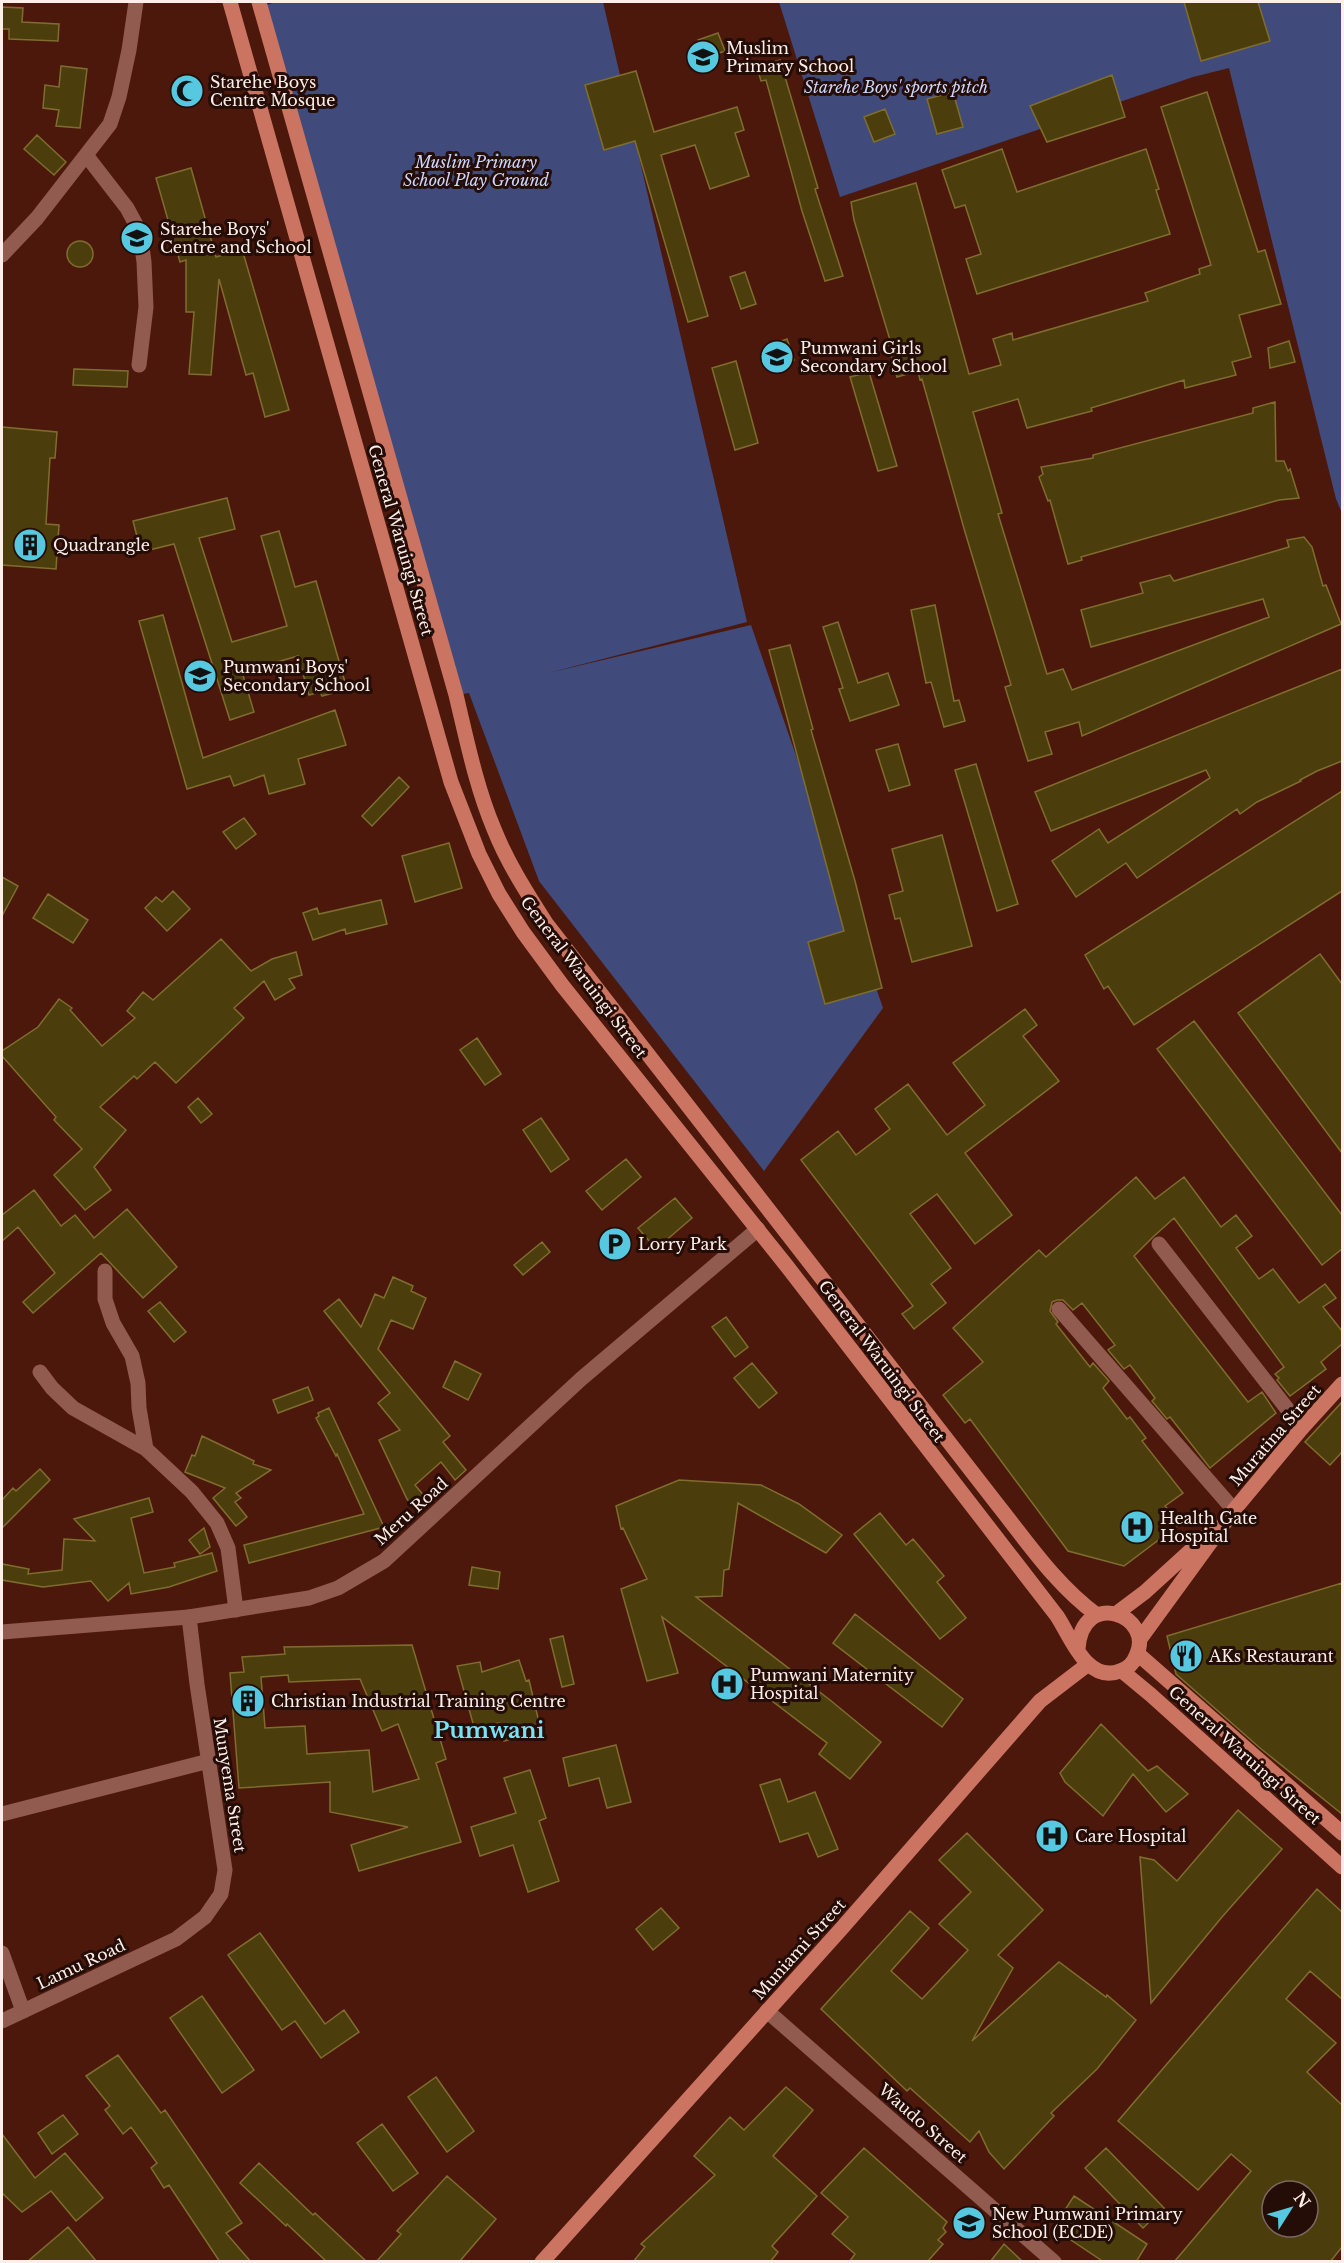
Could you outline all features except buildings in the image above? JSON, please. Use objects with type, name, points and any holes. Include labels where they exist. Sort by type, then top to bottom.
[{"type":"main road","name":"General Waruingi Street","points":[[230,2],[448,770],[480,854],[499,894],[543,958],[758,1229],[1057,1616],[1078,1649]]},
{"type":"main road","name":"General Waruingi Street","points":[[259,2],[456,695],[477,783],[494,831],[516,874],[546,923],[1004,1513],[1054,1576],[1097,1615]]},
{"type":"main road","name":"Muratina Street","points":[[1139,1646],[1234,1510],[1342,1384]]},
{"type":"main road","name":"Muratina Street","points":[[1117,1614],[1234,1510]]},
{"type":"main road","points":[[1117,1614],[1126,1618],[1133,1625],[1139,1646],[1133,1663],[1122,1671],[1105,1674],[1096,1671],[1087,1665],[1078,1649],[1083,1628],[1097,1615],[1117,1614]]},
{"type":"main road","name":"General Waruingi Street","points":[[1139,1646],[1342,1833]]},
{"type":"main road","name":"Muniami Street","points":[[542,2262],[1040,1701],[1087,1665]]},
{"type":"main road","name":"General Waruingi Street","points":[[1122,1671],[1342,1867]]},
{"type":"street","points":[[2,255],[37,218],[110,124],[119,97],[136,2]]},
{"type":"street","points":[[86,155],[127,207],[140,232],[146,307],[139,365]]},
{"type":"street","name":"Meru Road","points":[[2,1632],[189,1617],[309,1598],[338,1588],[384,1560],[581,1379],[758,1229]]},
{"type":"street","points":[[1159,1244],[1302,1428]]},
{"type":"street","points":[[105,1271],[105,1299],[114,1323],[132,1356],[138,1383],[139,1408],[146,1449]]},
{"type":"street","points":[[1059,1309],[1234,1510]]},
{"type":"street","points":[[40,1372],[52,1388],[74,1408],[146,1449],[192,1492],[217,1523],[228,1548],[236,1610]]},
{"type":"street","name":"Munyema Street","points":[[176,1939],[205,1917],[221,1894],[225,1870],[196,1684],[189,1617]]},
{"type":"street","points":[[2,1814],[209,1761]]},
{"type":"street","name":"Lamu Road","points":[[2,2022],[176,1939]]},
{"type":"street","points":[[2,1953],[23,2011]]},
{"type":"street","name":"Waudo Street","points":[[767,2011],[1054,2262]]},
{"type":"green space","name":"Muslim Primary School Play Ground","points":[[276,2],[603,2],[747,622],[548,673],[751,625],[883,1008],[764,1171],[539,881],[469,693],[456,695],[260,7]]},
{"type":"green space","name":"Starehe Boys' sports pitch","points":[[779,2],[1342,2],[1342,513],[1336,499],[1229,68],[1193,77],[840,197]]},
{"type":"place","name":"Muslim Primary School","points":[[703,57]]},
{"type":"place","name":"Starehe Boys Centre Mosque","points":[[187,91]]},
{"type":"place","name":"Starehe Boys' Centre and School","points":[[137,238]]},
{"type":"place","name":"Pumwani Girls Secondary School","points":[[777,357]]},
{"type":"place","name":"Quadrangle","points":[[30,545]]},
{"type":"place","name":"Pumwani Boys' Secondary School","points":[[200,676]]},
{"type":"place","name":"Lorry Park","points":[[615,1244]]},
{"type":"place","name":"Health Gate Hospital","points":[[1137,1527]]},
{"type":"place","name":"AKs Restaurant","points":[[1186,1656]]},
{"type":"place","name":"Pumwani Maternity Hospital","points":[[727,1684]]},
{"type":"place","name":"Christian Industrial Training Centre","points":[[248,1701]]},
{"type":"place","name":"Care Hospital","points":[[1052,1836]]},
{"type":"place","name":"New Pumwani Primary School (ECDE)","points":[[969,2223]]},
{"type":"district","name":"Pumwani","points":[[489,1730]]}]
